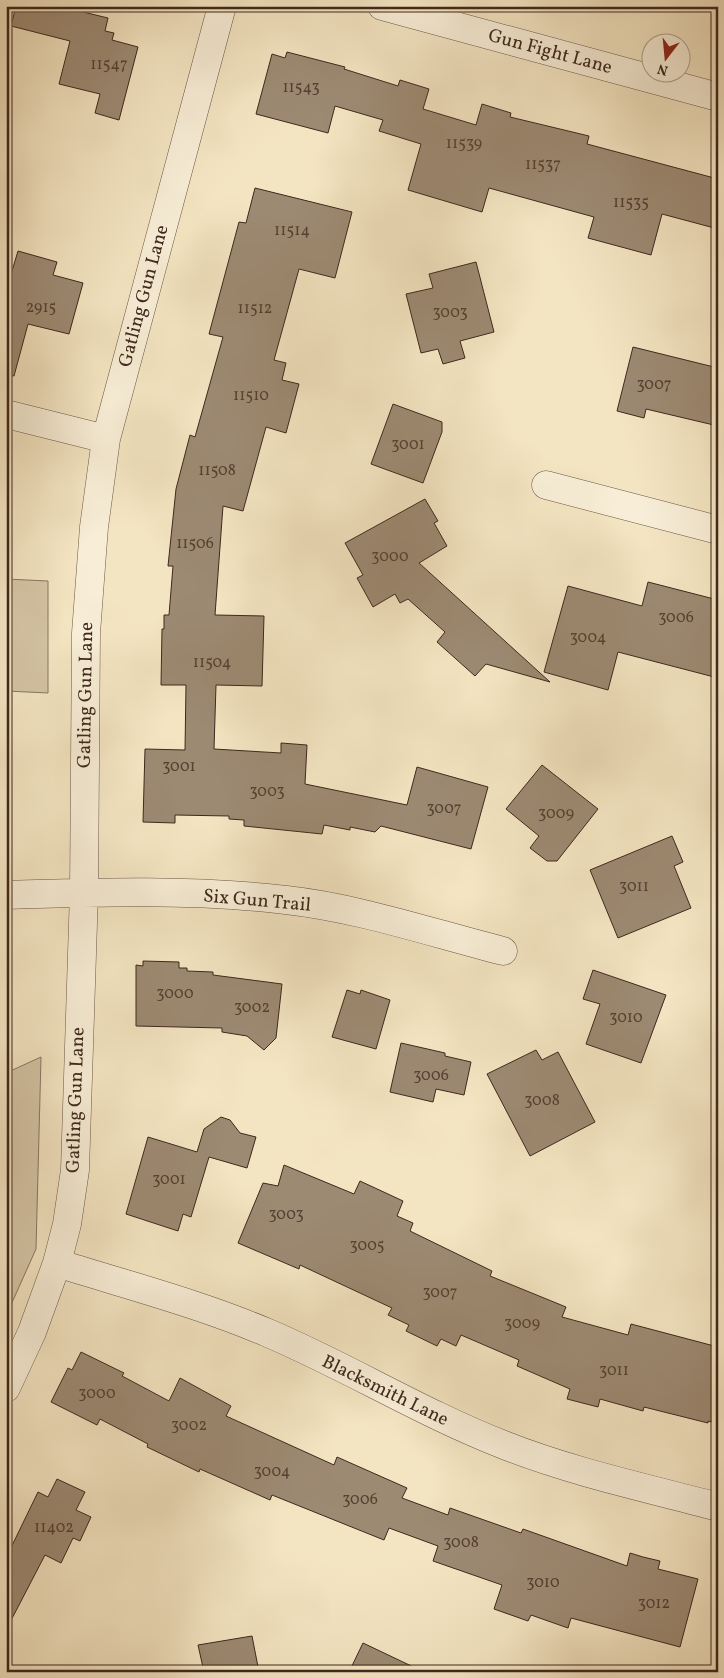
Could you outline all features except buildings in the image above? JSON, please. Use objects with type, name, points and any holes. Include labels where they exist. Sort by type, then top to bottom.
[{"type":"street","name":"Gatling Gun Lane","points":[[6,1388],[32,1332],[57,1263],[67,1224],[75,1170],[84,892],[86,633],[94,527],[106,439],[222,6]]},
{"type":"street","name":"Gun Fight Lane","points":[[382,6],[718,97]]},
{"type":"street","points":[[6,414],[106,439]]},
{"type":"street","points":[[546,484],[718,530]]},
{"type":"street","name":"Six Gun Trail","points":[[6,895],[84,892],[230,896],[287,900],[365,915],[503,951]]},
{"type":"street","name":"Blacksmith Lane","points":[[57,1263],[228,1317],[270,1334],[446,1421],[505,1446],[556,1463],[718,1507]]},
{"type":"shaded area","points":[[6,579],[48,581],[48,693],[6,691]]},
{"type":"shaded area","points":[[41,1057],[36,1249],[6,1316],[6,1073]]}]
